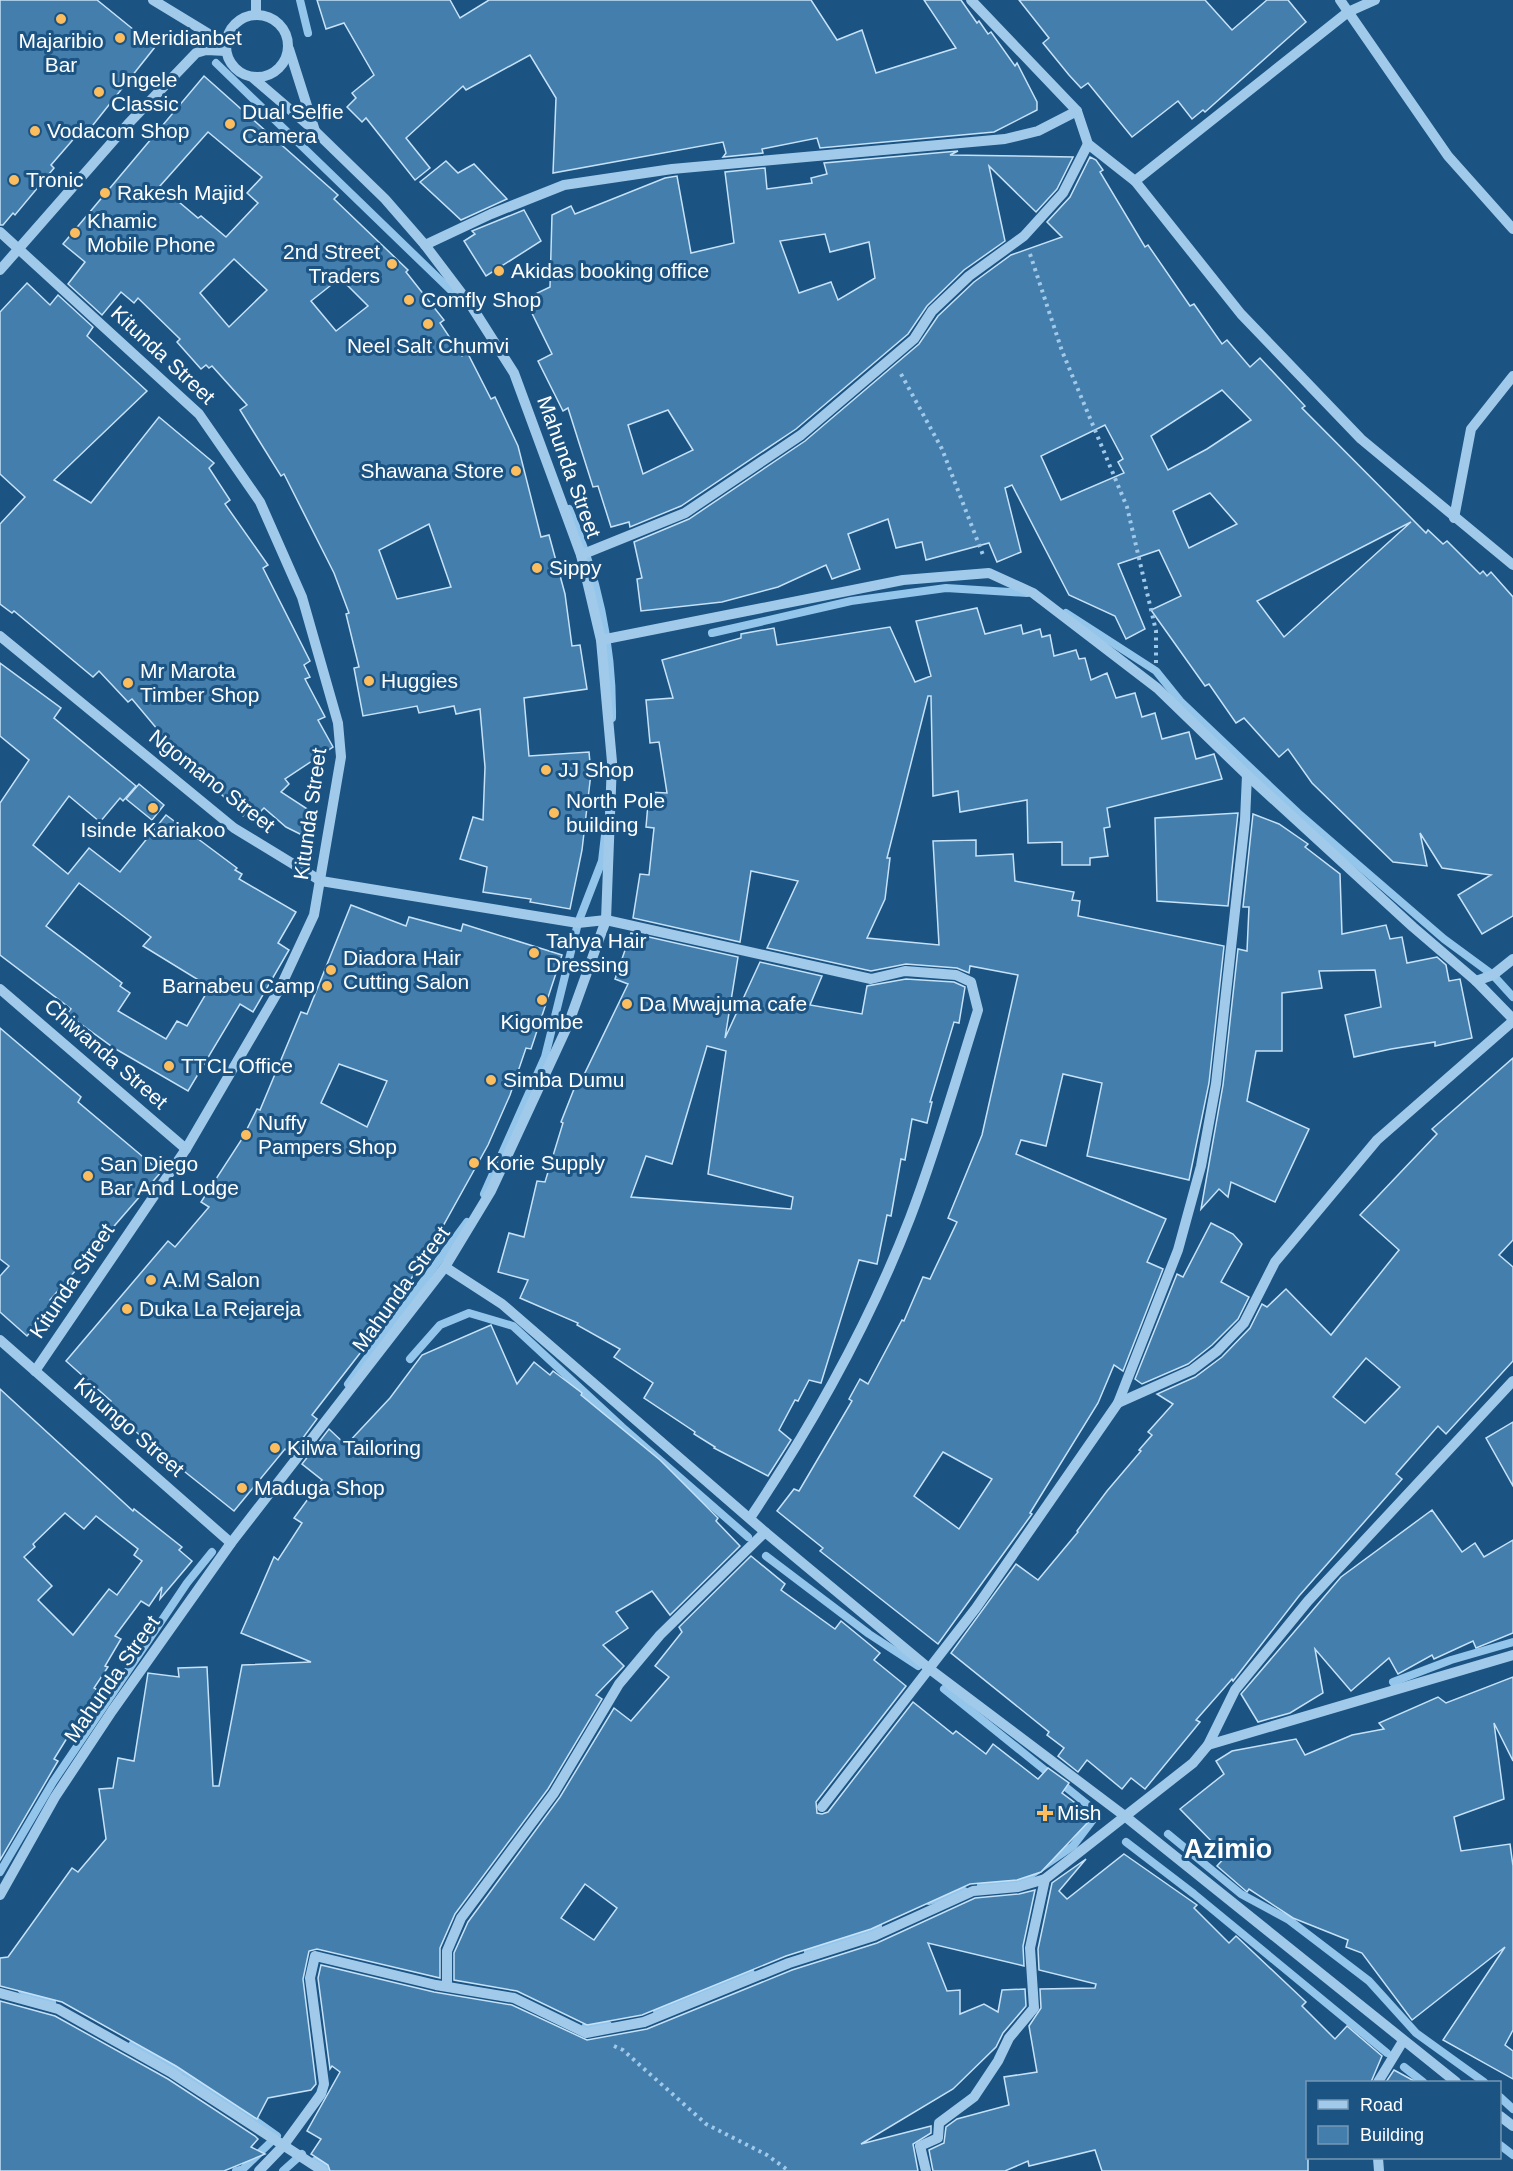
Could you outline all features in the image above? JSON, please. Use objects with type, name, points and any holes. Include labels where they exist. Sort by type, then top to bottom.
[{"type":"street","points":[[153,0],[226,48]]},
{"type":"street","points":[[256,0],[256,15]]},
{"type":"street","points":[[1340,0],[1448,156],[1513,229]]},
{"type":"street","points":[[1135,180],[1348,12],[1375,0]]},
{"type":"street","points":[[979,2],[1077,111],[1088,144],[1135,180],[1241,314],[1361,439],[1513,565]]},
{"type":"street","points":[[289,48],[285,60],[277,70],[265,76],[252,77],[240,72],[231,63],[226,48],[233,26],[243,18],[256,15],[268,17],[279,24],[287,35],[315,131]]},
{"type":"street","points":[[0,270],[128,124],[196,54],[206,50],[226,48]]},
{"type":"street","name":"Mahunda Street","points":[[0,1895],[55,1797],[112,1711],[231,1544],[445,1267],[490,1191],[544,1077],[568,1025],[606,920],[612,762],[601,640],[581,555],[513,373],[472,307],[425,245],[385,199],[315,131],[252,77]]},
{"type":"street","points":[[425,245],[491,214],[564,185],[672,169],[1005,139],[1038,131],[1077,111]]},
{"type":"street","points":[[581,555],[685,513],[801,435],[914,339],[932,311],[969,276],[1024,236],[1063,193],[1088,144]]},
{"type":"street","name":"Kitunda Street","points":[[0,232],[199,414],[260,502],[302,597],[338,723],[341,757],[314,915],[280,988],[186,1149],[35,1371]]},
{"type":"street","points":[[1454,518],[1471,429],[1513,376]]},
{"type":"street","points":[[601,640],[903,580],[989,573],[1033,593],[1157,688],[1247,775],[1476,981],[1513,1020],[1377,1140],[1275,1262],[1244,1323],[1217,1351],[1192,1370],[1118,1403]]},
{"type":"street","name":"Ngomano Street","points":[[0,636],[234,828],[321,881],[579,923],[606,920],[871,979],[896,972],[956,975],[971,982],[978,1010],[909,1219],[846,1358],[797,1447],[750,1518]]},
{"type":"street","points":[[822,1808],[931,1670],[1118,1403],[1178,1250],[1201,1166],[1216,1084],[1245,820],[1247,775]]},
{"type":"street","points":[[1476,981],[1493,975],[1513,959]]},
{"type":"street","name":"Chiwanda Street","points":[[0,989],[186,1149]]},
{"type":"street","points":[[445,1267],[502,1304],[765,1532],[931,1670],[1126,1817],[1455,2081]]},
{"type":"street","name":"Kivungo Street","points":[[0,1340],[231,1544]]},
{"type":"street","points":[[259,2171],[283,2146],[321,2094],[324,2084],[310,1978],[315,1956],[447,1986],[514,1998],[586,2033],[644,2022],[789,1963],[874,1936],[973,1891],[1018,1887],[1045,1879],[1126,1817],[1167,1781],[1193,1763],[1208,1745],[1235,1690],[1308,1601],[1513,1381]]},
{"type":"street","points":[[447,1986],[447,1951],[461,1918],[554,1793],[619,1684],[660,1635],[765,1532]]},
{"type":"street","points":[[1208,1745],[1513,1654]]},
{"type":"street","points":[[926,2171],[920,2146],[938,2138],[939,2123],[974,2097],[1009,2038],[1034,2008],[1030,1948],[1045,1879]]},
{"type":"street","points":[[0,1993],[58,2009],[172,2073],[323,2171]]},
{"type":"street","points":[[1379,2081],[1403,2041]]},
{"type":"street","points":[[1501,2117],[1513,2126]]},
{"type":"path","points":[[1024,236],[1062,351],[1126,507],[1156,631],[1157,688]]},
{"type":"path","points":[[891,358],[916,397],[942,449],[965,502],[989,573]]},
{"type":"path","points":[[586,2033],[623,2050],[706,2124],[767,2155],[789,2171]]},
{"type":"building","points":[[0,0],[97,0],[155,47],[89,130],[84,127],[51,165],[54,168],[15,215],[13,213],[3,225],[0,225]]},
{"type":"building","points":[[317,0],[450,0],[460,18],[489,0],[811,0],[837,40],[862,30],[876,73],[956,48],[924,0],[961,0],[977,23],[979,21],[988,34],[991,32],[1015,66],[1017,63],[1037,102],[1037,110],[994,132],[820,148],[817,138],[762,149],[763,153],[723,157],[726,153],[723,142],[553,173],[556,98],[530,55],[466,90],[463,86],[406,138],[430,168],[415,180],[366,118],[362,122],[347,107],[356,98],[352,93],[374,75],[344,23],[326,29]]},
{"type":"building","points":[[1019,0],[1205,0],[1232,30],[1267,0],[1288,0],[1306,22],[1205,112],[1203,110],[1192,119],[1178,101],[1132,137],[1088,83],[1081,88],[1069,75],[1043,43],[1049,38]]},
{"type":"building","points":[[204,76],[338,195],[334,199],[408,270],[406,272],[444,320],[440,323],[462,356],[467,352],[491,399],[495,397],[518,446],[541,537],[549,535],[565,594],[572,646],[580,645],[587,689],[524,698],[529,756],[589,752],[591,773],[582,850],[570,909],[530,902],[531,899],[483,892],[487,867],[460,859],[473,817],[483,820],[485,767],[480,709],[456,714],[454,706],[419,713],[417,706],[363,716],[354,668],[359,667],[346,614],[349,613],[334,573],[284,474],[281,476],[240,410],[247,405],[212,366],[209,368],[206,365],[201,369],[177,342],[180,339],[138,298],[134,303],[121,292],[102,315],[68,284],[85,262],[63,244]],"holes":[[[208,132],[262,177],[247,193],[258,203],[226,237],[201,216],[198,218],[160,186]],[[234,259],[267,290],[229,327],[200,293]],[[340,278],[368,306],[336,331],[311,301]],[[429,524],[451,587],[397,599],[379,550]]]},
{"type":"building","points":[[958,151],[950,155],[1073,157],[1057,189],[1036,212],[989,166],[1005,241],[964,270],[927,306],[908,334],[796,429],[681,506],[630,527],[629,522],[611,527],[598,486],[593,487],[568,408],[563,411],[538,361],[552,354],[525,299],[550,287],[552,215],[571,206],[575,214],[665,178],[677,176],[691,253],[734,243],[725,172],[765,168],[767,189],[812,183],[811,178],[827,174],[824,163]],"holes":[[[825,234],[830,252],[869,242],[875,278],[838,300],[831,282],[799,293],[780,241]],[[668,410],[693,450],[643,474],[628,425]]]},
{"type":"building","points":[[1090,157],[1096,160],[1103,170],[1100,172],[1145,247],[1148,245],[1190,306],[1194,304],[1222,344],[1227,340],[1250,367],[1260,358],[1305,406],[1302,408],[1426,533],[1428,530],[1443,544],[1447,541],[1480,574],[1483,571],[1487,576],[1491,572],[1513,597],[1513,916],[1482,934],[1458,895],[1491,875],[1442,868],[1420,833],[1427,866],[1393,862],[1312,783],[1288,749],[1279,757],[1244,718],[1236,723],[1209,684],[1205,686],[1151,610],[1181,596],[1159,550],[1118,564],[1145,629],[1126,639],[1115,616],[1069,595],[1012,485],[1005,488],[1021,552],[997,562],[989,543],[926,560],[922,542],[896,548],[888,519],[848,534],[860,569],[832,579],[826,565],[778,587],[722,602],[641,611],[637,579],[642,578],[634,542],[689,519],[805,441],[919,344],[938,316],[974,282],[1011,255],[1062,237],[1047,222],[1070,197]],"holes":[[[1222,390],[1251,420],[1207,449],[1168,470],[1151,436]],[[1105,425],[1123,459],[1118,462],[1124,473],[1061,500],[1041,456]],[[1210,493],[1237,524],[1189,548],[1173,511]],[[1411,522],[1284,637],[1257,601]]]},
{"type":"building","points":[[446,161],[458,173],[474,164],[507,199],[461,220],[420,182]]},
{"type":"building","points":[[524,210],[541,241],[486,276],[464,241],[475,234],[472,231]]},
{"type":"building","points":[[27,283],[50,305],[58,295],[93,327],[87,336],[147,391],[54,480],[91,503],[159,417],[214,463],[209,468],[230,500],[225,504],[268,565],[263,568],[310,661],[304,665],[310,677],[305,679],[325,717],[318,720],[333,747],[285,779],[289,784],[281,792],[318,816],[304,836],[286,827],[264,808],[255,817],[248,811],[243,816],[203,776],[199,779],[132,699],[128,702],[99,671],[93,677],[14,611],[12,613],[0,604],[0,524],[25,497],[0,474],[0,312]]},
{"type":"building","points":[[977,608],[985,634],[1021,625],[1023,634],[1040,629],[1042,637],[1050,635],[1054,656],[1076,650],[1079,659],[1085,658],[1091,680],[1107,673],[1116,698],[1135,693],[1142,717],[1155,713],[1162,739],[1189,732],[1196,759],[1214,754],[1222,779],[1107,808],[1110,827],[1104,828],[1108,856],[1090,858],[1090,865],[1062,865],[1062,842],[1028,843],[1027,800],[960,812],[958,791],[933,796],[931,696],[928,696],[887,858],[890,858],[885,899],[867,938],[939,945],[933,841],[976,840],[976,856],[1013,854],[1015,881],[1074,892],[1072,900],[1080,901],[1078,916],[1224,946],[1209,1083],[1189,1180],[1087,1156],[1102,1083],[1063,1074],[1046,1146],[1021,1140],[1016,1154],[1166,1219],[1147,1262],[1163,1269],[1123,1371],[1114,1365],[1098,1403],[1030,1513],[1032,1514],[938,1644],[820,1551],[823,1548],[777,1511],[794,1489],[799,1491],[852,1401],[849,1399],[860,1379],[868,1384],[902,1320],[904,1321],[923,1277],[930,1279],[957,1222],[948,1218],[982,1135],[1018,975],[970,966],[969,973],[957,968],[906,964],[871,971],[767,948],[798,881],[751,871],[740,942],[633,918],[640,874],[649,875],[654,828],[646,827],[649,792],[667,793],[659,742],[650,743],[646,700],[673,698],[662,660],[741,638],[741,634],[774,628],[777,645],[890,627],[915,682],[931,676],[916,621]],"holes":[[[943,1452],[992,1479],[959,1529],[914,1496]]]},
{"type":"building","points":[[0,663],[61,708],[54,718],[136,786],[123,801],[120,798],[100,822],[69,796],[33,845],[68,874],[89,848],[120,872],[166,815],[237,868],[235,870],[242,874],[239,879],[296,912],[278,943],[289,950],[253,1012],[240,1004],[188,1091],[114,1048],[67,1014],[71,1009],[0,955],[0,803],[29,760],[0,736]],"holes":[[[79,883],[151,937],[143,946],[210,987],[187,1026],[177,1021],[166,1039],[118,1011],[130,993],[120,986],[122,983],[46,926]]]},
{"type":"building","points":[[139,784],[164,805],[152,820],[126,799]]},
{"type":"building","points":[[1238,813],[1228,906],[1157,901],[1155,818]]},
{"type":"building","points":[[1253,814],[1279,824],[1308,844],[1305,847],[1340,874],[1342,934],[1386,925],[1390,939],[1402,937],[1407,963],[1437,957],[1446,965],[1449,981],[1460,979],[1472,1038],[1435,1046],[1435,1042],[1391,1049],[1354,1057],[1345,1015],[1381,1007],[1375,970],[1319,971],[1322,988],[1282,993],[1282,1051],[1256,1051],[1247,1101],[1309,1129],[1275,1202],[1231,1182],[1228,1197],[1219,1189],[1201,1209],[1223,1085],[1238,949],[1247,951],[1249,907],[1243,907]]},
{"type":"building","points":[[351,905],[406,926],[409,917],[461,931],[463,924],[562,955],[531,1049],[526,1048],[510,1095],[488,1145],[433,1244],[404,1290],[402,1289],[366,1342],[368,1343],[312,1415],[317,1419],[291,1454],[285,1449],[234,1511],[145,1440],[107,1405],[111,1401],[66,1361],[168,1241],[175,1247],[209,1207],[201,1202],[242,1139],[257,1109],[260,1110],[301,1012],[307,1014]],"holes":[[[339,1064],[387,1081],[367,1127],[321,1103]]]},
{"type":"building","points":[[631,933],[738,957],[725,1038],[760,962],[822,976],[810,1005],[862,1014],[867,986],[906,979],[954,982],[965,987],[959,1023],[954,1022],[930,1102],[932,1102],[927,1123],[912,1119],[905,1160],[901,1159],[891,1216],[887,1215],[877,1264],[859,1260],[821,1383],[809,1380],[798,1401],[795,1400],[779,1430],[791,1440],[768,1476],[714,1448],[694,1434],[695,1432],[644,1398],[653,1383],[614,1357],[620,1349],[577,1325],[578,1323],[520,1298],[528,1280],[498,1272],[509,1233],[524,1237],[537,1181],[545,1182],[563,1123],[561,1122],[576,1084],[579,1085],[628,984],[615,979]],"holes":[[[707,1046],[726,1051],[708,1174],[793,1197],[791,1209],[631,1197],[646,1156],[672,1164]]]},
{"type":"building","points":[[0,1028],[81,1097],[78,1102],[161,1172],[50,1300],[54,1304],[27,1336],[0,1312],[0,1276],[9,1266],[0,1259]]},
{"type":"building","points":[[1513,1058],[1513,1240],[1499,1255],[1513,1267],[1513,1361],[1446,1434],[1438,1426],[1396,1474],[1402,1479],[1299,1596],[1233,1681],[1232,1679],[1196,1720],[1200,1722],[1145,1789],[1131,1778],[1122,1789],[1087,1760],[1078,1772],[1058,1756],[1064,1748],[1047,1735],[1049,1732],[951,1653],[1016,1564],[1038,1580],[1078,1532],[1107,1491],[1141,1451],[1139,1450],[1152,1435],[1148,1432],[1173,1404],[1157,1394],[1195,1377],[1222,1357],[1250,1328],[1262,1304],[1267,1307],[1286,1289],[1331,1335],[1399,1250],[1360,1215],[1437,1134],[1432,1129]],"holes":[[[1366,1358],[1400,1387],[1365,1423],[1333,1397]]]},
{"type":"building","points":[[1211,1223],[1233,1234],[1242,1244],[1221,1282],[1249,1297],[1238,1319],[1212,1345],[1188,1364],[1142,1384],[1135,1379],[1177,1274],[1183,1277]]},
{"type":"building","points":[[491,1325],[517,1384],[534,1362],[550,1375],[553,1371],[660,1460],[718,1518],[716,1521],[740,1546],[670,1615],[652,1591],[616,1612],[628,1628],[603,1645],[624,1666],[596,1695],[602,1699],[548,1789],[455,1914],[440,1948],[440,1978],[317,1949],[309,1951],[303,1979],[316,2084],[311,2090],[268,2098],[257,2119],[176,2066],[62,2002],[0,1986],[0,1958],[8,1957],[72,1868],[78,1872],[106,1839],[99,1789],[113,1788],[118,1758],[134,1761],[148,1673],[179,1677],[178,1668],[207,1667],[213,1786],[219,1786],[242,1665],[311,1662],[241,1633],[274,1557],[278,1560],[302,1523],[294,1518],[322,1480],[302,1464],[329,1429],[346,1445],[390,1398],[422,1355]]},
{"type":"building","points":[[0,1389],[133,1511],[134,1509],[182,1547],[179,1550],[192,1561],[160,1599],[162,1587],[149,1606],[141,1601],[115,1636],[121,1639],[105,1666],[108,1667],[94,1688],[99,1691],[54,1759],[58,1761],[0,1860]],"holes":[[[65,1513],[84,1529],[96,1516],[138,1549],[134,1555],[142,1561],[117,1595],[109,1589],[73,1635],[38,1600],[52,1586],[24,1557],[35,1547],[33,1544]]]},
{"type":"building","points":[[1513,1422],[1513,1486],[1486,1438]]},
{"type":"building","points":[[1432,1510],[1462,1552],[1475,1543],[1484,1557],[1513,1540],[1513,1633],[1476,1648],[1473,1641],[1434,1659],[1432,1655],[1398,1674],[1389,1658],[1351,1691],[1315,1649],[1323,1693],[1290,1713],[1258,1722],[1241,1694],[1341,1577]]},
{"type":"building","points":[[751,1556],[785,1584],[781,1590],[835,1629],[841,1621],[880,1653],[874,1660],[906,1686],[816,1802],[817,1813],[828,1812],[913,1702],[953,1734],[956,1731],[986,1754],[993,1744],[1038,1779],[1048,1768],[1069,1783],[1062,1793],[1082,1808],[1080,1813],[1090,1820],[1041,1872],[1017,1880],[970,1884],[871,1929],[786,1956],[642,2015],[587,2025],[517,1991],[454,1980],[454,1953],[468,1922],[560,1797],[614,1708],[631,1721],[669,1677],[655,1666],[682,1632],[679,1627]],"holes":[[[585,1884],[617,1908],[594,1940],[561,1918]]]},
{"type":"building","points":[[1513,1677],[1513,1761],[1494,1723],[1504,1799],[1454,1817],[1461,1851],[1510,1844],[1513,1866],[1513,2030],[1505,2045],[1513,2051],[1513,2079],[1443,2040],[1505,1947],[1412,2020],[1362,1953],[1346,1947],[1348,1940],[1293,1918],[1249,1889],[1247,1892],[1217,1866],[1226,1856],[1180,1809],[1224,1774],[1216,1761],[1232,1751],[1296,1739],[1305,1755],[1352,1735],[1384,1729],[1379,1723],[1438,1697],[1446,1703]]},
{"type":"building","points":[[1124,1854],[1197,1905],[1194,1908],[1229,1943],[1236,1936],[1306,2002],[1302,2006],[1335,2039],[1347,2026],[1382,2056],[1371,2081],[1306,2081],[1308,2171],[1102,2171],[1095,2150],[1029,2166],[1028,2161],[1005,2171],[933,2171],[929,2150],[944,2143],[946,2127],[957,2119],[1009,2105],[1004,2077],[1037,2072],[1029,2026],[1041,2008],[1040,1989],[1095,1988],[1096,1984],[1039,1970],[1038,1949],[1052,1883],[1086,1859],[1059,1891],[1067,1899]]},
{"type":"building","points":[[1035,1890],[1023,1946],[1024,1966],[928,1943],[947,1991],[960,1990],[960,2014],[984,2004],[998,2012],[1002,1990],[1025,1989],[1026,2006],[1003,2033],[996,2047],[953,2089],[861,2144],[931,2126],[931,2133],[913,2144],[918,2171],[330,2171],[328,2165],[311,2154],[321,2139],[307,2131],[340,2072],[332,2066],[330,2069],[318,1978],[321,1965],[434,1992],[512,2005],[587,2040],[647,2029],[792,1970],[877,1943],[975,1898],[1019,1894]]},
{"type":"building","points":[[0,2001],[55,2016],[168,2079],[255,2136],[258,2139],[251,2147],[265,2154],[224,2171],[0,2171]]},
{"type":"building","points":[[1394,2070],[1414,2081],[1387,2081]]},
{"type":"waterway","points":[[300,0],[308,33]]},
{"type":"waterway","points":[[216,63],[465,304]]},
{"type":"waterway","points":[[569,509],[588,559],[601,611],[610,664],[612,718]]},
{"type":"waterway","points":[[712,633],[851,601],[946,588],[1027,593]]},
{"type":"waterway","points":[[1066,613],[1156,671],[1181,702],[1298,813],[1444,939],[1493,975],[1513,997]]},
{"type":"waterway","points":[[484,1194],[545,1057],[578,923],[602,861],[605,835]]},
{"type":"waterway","points":[[348,1384],[467,1222]]},
{"type":"waterway","points":[[410,1359],[440,1325],[469,1313],[513,1326],[622,1427],[748,1537]]},
{"type":"waterway","points":[[0,1872],[53,1782],[187,1583],[212,1552]]},
{"type":"waterway","points":[[766,1556],[869,1634],[918,1666]]},
{"type":"waterway","points":[[1393,1682],[1451,1660],[1513,1642]]},
{"type":"waterway","points":[[944,1689],[1098,1813],[1073,1846],[1029,1876],[981,1886]]},
{"type":"waterway","points":[[1168,1834],[1241,1894],[1289,1920],[1369,1981],[1416,2033],[1483,2081]]},
{"type":"waterway","points":[[1126,1842],[1194,1894],[1387,2053]]},
{"type":"waterway","points":[[929,1901],[964,1891]]},
{"type":"waterway","points":[[808,1952],[878,1926]]},
{"type":"waterway","points":[[657,2011],[751,1973]]},
{"type":"waterway","points":[[22,1990],[52,2003]]},
{"type":"waterway","points":[[586,2026],[608,2025]]},
{"type":"waterway","points":[[132,2045],[185,2071],[277,2136],[243,2169],[236,2171]]},
{"type":"waterway","points":[[1404,2067],[1422,2081]]},
{"type":"waterway","points":[[1501,2098],[1513,2109]]},
{"type":"waterway","points":[[1501,2146],[1513,2155]]},
{"type":"waterway","points":[[283,2171],[302,2154]]},
{"type":"waterway","points":[[315,2161],[335,2171]]},
{"type":"place","name":"Majaribio Bar","points":[[61,19]]},
{"type":"place","name":"Meridianbet","points":[[120,38]]},
{"type":"place","name":"Ungele Classic","points":[[99,92]]},
{"type":"place","name":"Dual Selfie Camera","points":[[230,124]]},
{"type":"place","name":"Vodacom Shop","points":[[35,131]]},
{"type":"place","name":"Tronic","points":[[14,180]]},
{"type":"place","name":"Rakesh Majid","points":[[105,193]]},
{"type":"place","name":"Khamic Mobile Phone","points":[[75,233]]},
{"type":"place","name":"2nd Street Traders","points":[[392,264]]},
{"type":"place","name":"Akidas booking office","points":[[499,271]]},
{"type":"place","name":"Comfly Shop","points":[[409,300]]},
{"type":"place","name":"Neel Salt Chumvi","points":[[428,324]]},
{"type":"place","name":"Shawana Store","points":[[516,471]]},
{"type":"place","name":"Sippy","points":[[537,568]]},
{"type":"place","name":"Huggies","points":[[369,681]]},
{"type":"place","name":"Mr Marota Timber Shop","points":[[128,683]]},
{"type":"place","name":"JJ Shop","points":[[546,770]]},
{"type":"place","name":"Isinde Kariakoo","points":[[153,808]]},
{"type":"place","name":"North Pole building","points":[[554,813]]},
{"type":"place","name":"Tahya Hair Dressing","points":[[534,953]]},
{"type":"place","name":"Diadora Hair Cutting Salon","points":[[331,970]]},
{"type":"place","name":"Barnabeu Camp","points":[[327,986]]},
{"type":"place","name":"Kigombe","points":[[542,1000]]},
{"type":"place","name":"Da Mwajuma cafe","points":[[627,1004]]},
{"type":"place","name":"TTCL Office","points":[[169,1066]]},
{"type":"place","name":"Simba Dumu","points":[[491,1080]]},
{"type":"place","name":"Nuffy Pampers Shop","points":[[246,1135]]},
{"type":"place","name":"Korie Supply","points":[[474,1163]]},
{"type":"place","name":"San Diego Bar And Lodge","points":[[88,1176]]},
{"type":"place","name":"A.M Salon","points":[[151,1280]]},
{"type":"place","name":"Duka La Rejareja","points":[[127,1309]]},
{"type":"place","name":"Kilwa Tailoring","points":[[275,1448]]},
{"type":"place","name":"Maduga Shop","points":[[242,1488]]},
{"type":"place","name":"Mish","points":[[1045,1813]]},
{"type":"district","name":"Azimio","points":[[1228,1849]]}]
